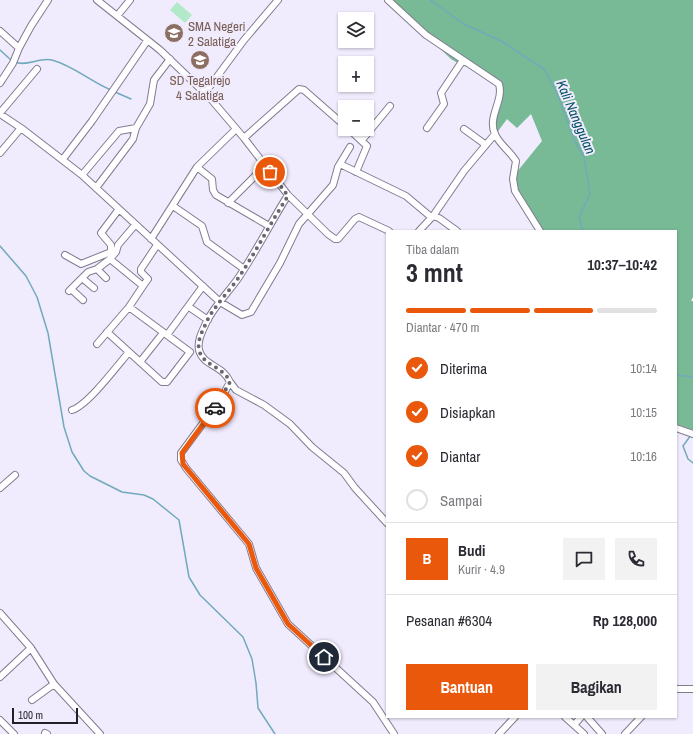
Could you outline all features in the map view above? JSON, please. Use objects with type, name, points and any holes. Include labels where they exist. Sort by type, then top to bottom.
[{"type":"street","points":[[0,83],[48,0]]},
{"type":"street","points":[[97,0],[170,59],[205,93],[244,138],[288,196],[335,240],[339,238],[355,219],[359,217],[387,230]]},
{"type":"street","points":[[117,16],[130,0]]},
{"type":"street","points":[[205,93],[244,40],[278,0]]},
{"type":"street","points":[[388,0],[426,35],[500,84],[500,98],[492,126],[495,134],[516,161],[512,180],[515,191],[539,230]]},
{"type":"street","points":[[0,32],[19,48]]},
{"type":"street","points":[[63,159],[116,88],[147,41]]},
{"type":"street","points":[[96,188],[133,139],[136,128],[150,104],[154,80],[170,59]]},
{"type":"street","points":[[427,128],[444,104],[441,93],[442,90],[463,60]]},
{"type":"street","points":[[37,69],[0,113],[63,159],[220,302],[242,315],[251,312],[306,214],[333,185],[340,164],[350,147]]},
{"type":"street","points":[[244,138],[299,89],[304,90],[338,120]]},
{"type":"street","points":[[362,140],[390,106]]},
{"type":"street","points":[[0,153],[3,145],[21,128]]},
{"type":"street","points":[[82,176],[120,131],[136,128]]},
{"type":"street","points":[[151,239],[197,167],[236,129]]},
{"type":"street","points":[[464,129],[486,145]]},
{"type":"street","points":[[421,230],[432,217],[464,171],[495,134]]},
{"type":"street","points":[[356,172],[367,146],[357,136]]},
{"type":"street","points":[[340,164],[406,196],[432,217],[440,218],[456,230]]},
{"type":"street","points":[[228,203],[265,166]]},
{"type":"street","points":[[197,167],[212,179],[213,190],[216,195],[269,226]]},
{"type":"street","points":[[288,196],[244,269],[208,320],[200,337],[199,349],[209,364],[224,372],[236,390],[278,414],[312,448],[336,465],[386,522]]},
{"type":"street","points":[[173,206],[202,226],[207,242],[244,269]]},
{"type":"street","points":[[65,255],[81,264],[111,252],[111,245],[101,233],[118,209]]},
{"type":"street","points":[[83,300],[70,290],[88,272],[97,269],[110,259],[116,252],[118,245],[135,225]]},
{"type":"street","points":[[97,344],[129,307],[148,279],[141,272],[141,269],[157,245]]},
{"type":"street","points":[[110,259],[143,286]]},
{"type":"street","points":[[97,269],[106,278]]},
{"type":"street","points":[[82,278],[94,288]]},
{"type":"street","points":[[140,362],[189,307],[203,286]]},
{"type":"street","points":[[129,307],[190,352]]},
{"type":"street","points":[[189,307],[208,320]]},
{"type":"street","points":[[107,332],[165,383],[190,352],[194,349],[199,349]]},
{"type":"street","points":[[72,410],[78,408],[91,396],[129,352]]},
{"type":"street","points":[[230,382],[221,399],[182,453],[183,464],[249,544],[256,568],[288,624],[373,702],[394,734]]},
{"type":"street","points":[[677,428],[690,433]]},
{"type":"street","points":[[0,488],[15,475]]},
{"type":"street","points":[[0,613],[31,648],[54,684],[100,734]]},
{"type":"street","points":[[0,677],[31,648]]},
{"type":"street","points":[[32,700],[54,684]]},
{"type":"street","points":[[677,689],[693,689]]},
{"type":"street","points":[[499,734],[514,718]]},
{"type":"street","points":[[566,718],[584,734]]},
{"type":"street","points":[[574,725],[580,718]]},
{"type":"street","points":[[588,718],[602,734]]},
{"type":"street","points":[[625,734],[640,718]]},
{"type":"street","points":[[0,720],[14,734]]},
{"type":"street","points":[[506,728],[510,734]]},
{"type":"green space","points":[[389,0],[693,0],[693,297],[691,301],[693,301],[693,430],[677,424],[677,230],[537,230],[517,190],[516,173],[542,141],[531,114],[517,128],[507,119],[496,134],[494,129],[499,87],[474,69],[461,65],[451,59]]},
{"type":"green space","points":[[177,2],[192,15],[185,23],[170,10]]},
{"type":"waterway","name":"Kali Nanggulan","points":[[430,0],[464,24],[501,41],[544,69],[557,93],[575,142],[584,157],[590,193],[579,218],[583,230]]},
{"type":"waterway","points":[[0,50],[11,60]]},
{"type":"waterway","points":[[15,62],[24,63],[47,59],[52,60],[68,66],[111,90]]},
{"type":"waterway","points":[[115,92],[131,99]]},
{"type":"waterway","points":[[0,246],[26,276],[37,297],[48,333],[64,427],[72,452],[84,471],[90,476],[122,492],[144,495],[153,499],[179,520],[189,577],[200,595],[243,637],[252,659],[258,708],[275,734]]},
{"type":"waterway","name":"Kali Nanggulan","points":[[677,375],[693,377]]},
{"type":"waterway","name":"Kali Nanggulan","points":[[691,435],[683,446],[688,459],[693,463]]},
{"type":"way so far","points":[[215,408],[230,382],[224,372],[209,364],[201,354],[199,349],[200,337],[208,320],[238,278],[288,196],[270,172]]},
{"type":"place","name":"SMA Negeri 2 Salatiga","points":[[174,33]]},
{"type":"place","name":"SD Tegalrejo 4 Salatiga","points":[[200,60]]},
{"type":"route","points":[[215,408],[182,453],[181,460],[186,468],[222,509],[233,527],[249,544],[254,563],[260,577],[270,591],[288,624],[324,657]]}]
